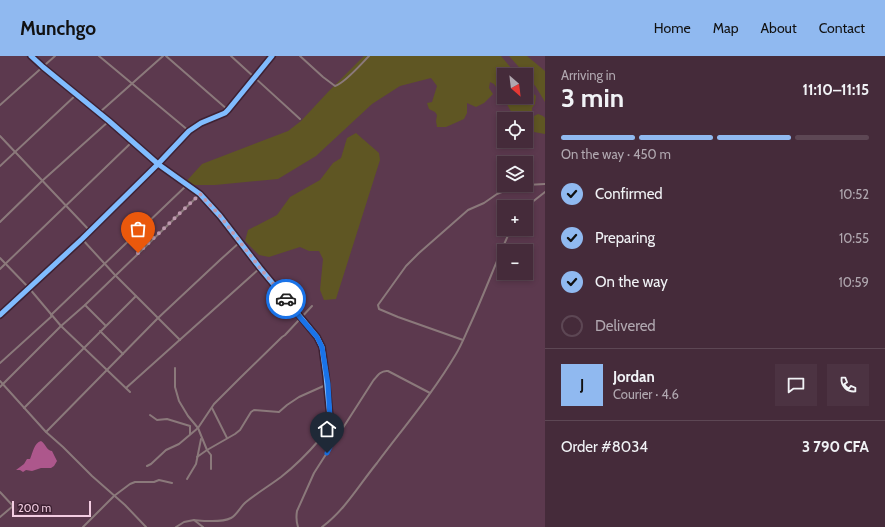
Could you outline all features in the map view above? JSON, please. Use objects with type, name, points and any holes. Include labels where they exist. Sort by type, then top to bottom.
[{"type":"street","points":[[31,56],[100,112],[158,164],[200,194],[220,216],[300,318],[317,337],[322,347],[328,384],[330,418],[320,438],[297,464],[245,503],[231,518],[209,521],[194,520],[184,522],[176,527]]},
{"type":"street","points":[[0,105],[55,56]]},
{"type":"street","points":[[99,56],[189,131]]},
{"type":"street","points":[[100,112],[165,56],[228,110]]},
{"type":"street","points":[[231,56],[300,119]]},
{"type":"street","points":[[0,315],[82,239],[158,164],[189,131],[201,123],[225,113],[272,56]]},
{"type":"street","points":[[300,56],[335,86],[344,81],[369,56]]},
{"type":"street","points":[[0,166],[77,94]]},
{"type":"street","points":[[0,222],[42,181],[110,121]]},
{"type":"street","points":[[0,136],[90,231]]},
{"type":"street","points":[[0,269],[133,142]]},
{"type":"street","points":[[0,363],[52,316],[188,184]]},
{"type":"street","points":[[463,340],[398,317],[379,309],[378,305],[406,266],[419,252],[468,210],[484,203],[497,194],[514,187],[545,184]]},
{"type":"street","points":[[533,201],[545,192]]},
{"type":"street","points":[[0,387],[61,326],[85,305],[200,194]]},
{"type":"street","points":[[322,527],[336,516],[347,504],[429,396],[456,354],[475,314],[508,236]]},
{"type":"street","points":[[82,239],[115,275],[180,340]]},
{"type":"street","points":[[46,432],[158,318],[240,242]]},
{"type":"street","points":[[0,258],[29,288],[61,326],[130,392]]},
{"type":"street","points":[[126,388],[164,352],[180,340],[260,268]]},
{"type":"street","points":[[24,408],[136,296]]},
{"type":"street","points":[[85,305],[106,325]]},
{"type":"street","points":[[147,466],[166,450],[179,444],[198,428],[212,408],[240,378],[285,335],[312,306]]},
{"type":"street","points":[[100,331],[123,354]]},
{"type":"street","points":[[175,368],[175,387],[179,401],[188,416],[198,428],[201,438],[211,455],[212,469]]},
{"type":"street","points":[[298,527],[296,522],[297,511],[314,473],[373,381],[382,371],[388,371],[430,393]]},
{"type":"street","points":[[0,381],[46,432],[146,527]]},
{"type":"street","points":[[197,458],[207,450],[240,430],[251,412],[254,410],[279,412],[299,397],[328,384]]},
{"type":"street","points":[[212,408],[227,438]]},
{"type":"street","points":[[150,415],[157,420],[167,419],[190,426],[190,435]]},
{"type":"street","points":[[187,479],[196,464],[201,438]]},
{"type":"street","points":[[320,438],[331,445]]},
{"type":"street","points":[[83,527],[114,496],[125,487],[135,482],[154,482],[159,480],[172,483]]},
{"type":"street","points":[[0,492],[13,506],[0,517]]},
{"type":"street","points":[[194,520],[203,527]]},
{"type":"shaded area","points":[[364,56],[501,56],[511,68],[497,68],[497,89],[494,84],[490,82],[489,88],[493,94],[484,103],[476,107],[467,103],[467,113],[464,119],[446,127],[437,127],[437,115],[429,109],[427,103],[432,102],[437,86],[431,78],[400,86],[372,104],[316,156],[278,179],[215,185],[183,185],[202,164],[288,131],[301,121]]},
{"type":"shaded area","points":[[509,56],[527,56],[545,71],[545,102],[533,83],[533,68],[520,68]]},
{"type":"shaded area","points":[[533,93],[536,96],[532,112],[511,112],[507,104],[533,104]]},
{"type":"shaded area","points":[[538,114],[545,118],[545,134],[534,132],[533,116]]},
{"type":"shaded area","points":[[356,133],[379,153],[380,160],[336,299],[324,300],[320,290],[323,259],[319,251],[309,251],[300,247],[269,257],[259,255],[245,241],[248,230],[277,215],[290,197],[320,180],[333,163],[341,158],[347,138]]},
{"type":"shaded area","points":[[41,441],[48,449],[52,451],[57,461],[54,466],[51,468],[41,468],[32,471],[26,470],[23,472],[16,470],[24,464],[27,459],[30,459],[35,446]]},
{"type":"cycle path","points":[[31,56],[158,164],[200,194],[220,216],[260,268],[317,337],[322,347],[330,418],[320,439]]},
{"type":"cycle path","points":[[0,315],[82,239],[158,164],[189,131],[201,123],[225,113],[272,56]]},
{"type":"way so far","points":[[138,253],[200,194],[220,216],[286,299]]},
{"type":"route","points":[[286,299],[317,337],[322,347],[328,384],[330,418],[320,438],[331,445],[327,453]]}]
